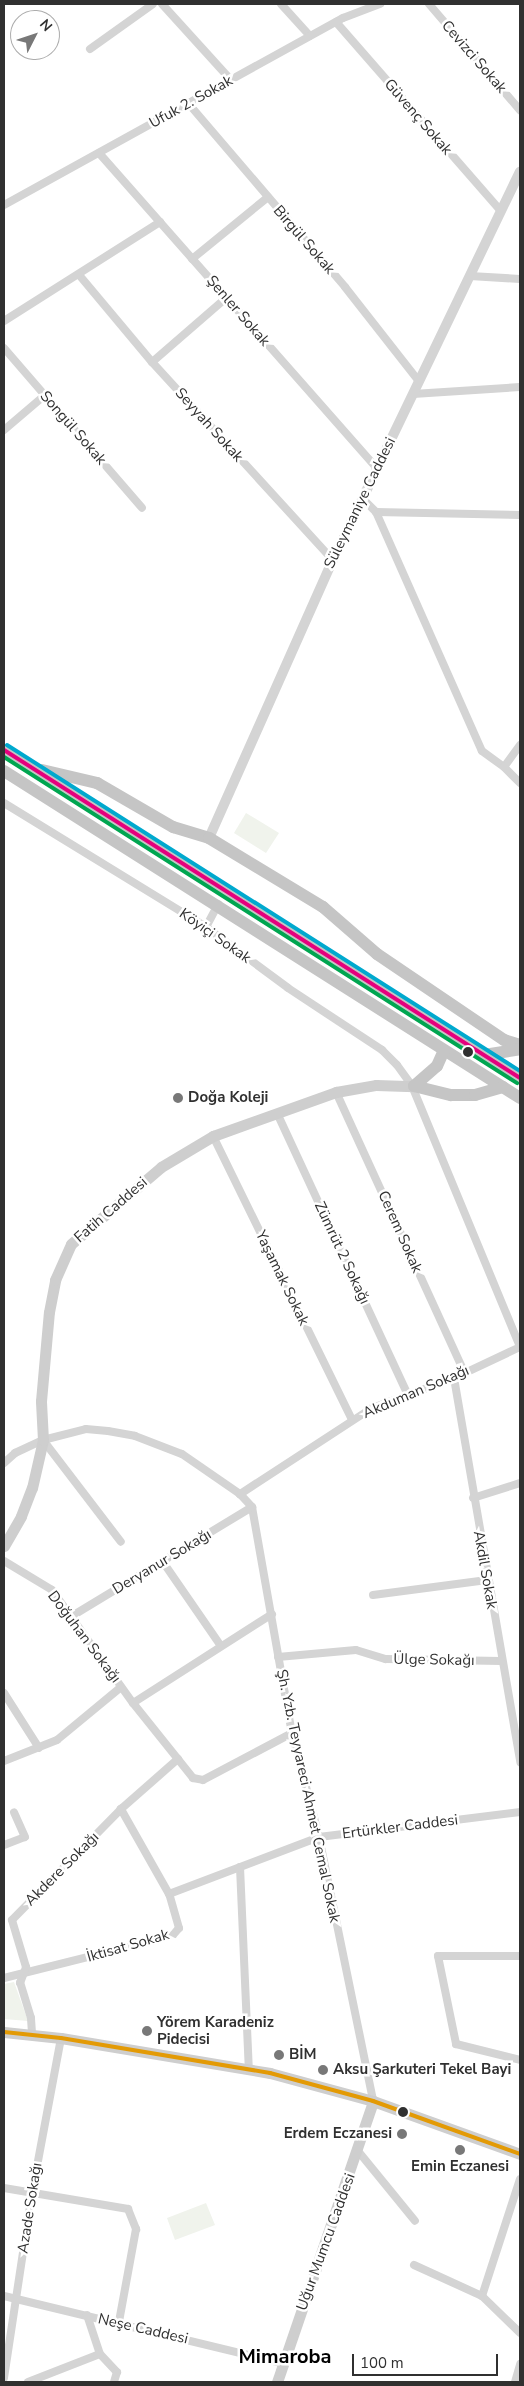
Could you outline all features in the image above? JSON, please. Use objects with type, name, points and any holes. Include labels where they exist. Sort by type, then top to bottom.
[{"type":"highway","points":[[4,750],[520,1078]]},
{"type":"highway","points":[[30,767],[97,783],[174,827],[209,838],[323,907],[377,954],[504,1040],[520,1045]]},
{"type":"highway","points":[[4,771],[218,904],[520,1098]]},
{"type":"highway","points":[[413,1086],[437,1066],[444,1050]]},
{"type":"highway","points":[[484,1055],[520,1050]]},
{"type":"highway","points":[[413,1086],[451,1095],[475,1095],[503,1087]]},
{"type":"main road","name":"Fatih Caddesi","points":[[4,1546],[32,1488],[43,1440],[41,1401],[49,1312],[63,1257],[71,1244],[161,1167],[213,1136],[336,1092],[376,1085],[413,1086]]},
{"type":"main road","points":[[4,2032],[61,2038],[249,2070],[373,2101],[520,2154]]},
{"type":"main road","name":"Uğur Mumcu Caddesi","points":[[277,2382],[282,2363],[358,2151],[373,2101]]},
{"type":"street","points":[[90,49],[153,4]]},
{"type":"street","points":[[162,4],[231,80]]},
{"type":"street","points":[[280,4],[310,36]]},
{"type":"street","name":"Ufuk 2. Sokak","points":[[4,205],[336,22],[380,4]]},
{"type":"street","name":"Cevizci Sokak","points":[[429,4],[520,110]]},
{"type":"street","name":"Güvenç Sokak","points":[[336,22],[501,212]]},
{"type":"street","name":"Birgül Sokak","points":[[188,103],[418,380]]},
{"type":"street","name":"Şenler Sokak","points":[[99,153],[377,468]]},
{"type":"street","name":"Süleymaniye Caddesi","points":[[209,838],[332,560],[520,174]]},
{"type":"street","points":[[192,259],[268,197]]},
{"type":"street","points":[[4,321],[80,276],[160,222]]},
{"type":"street","name":"Seyyah Sokak","points":[[80,276],[152,362],[332,560]]},
{"type":"street","points":[[470,276],[520,279]]},
{"type":"street","points":[[152,362],[226,298]]},
{"type":"street","name":"Songül Sokak","points":[[4,348],[142,508]]},
{"type":"street","points":[[413,394],[520,387]]},
{"type":"street","points":[[4,430],[45,395]]},
{"type":"street","points":[[362,498],[376,512],[482,751],[520,782]]},
{"type":"street","points":[[376,512],[520,515]]},
{"type":"street","points":[[504,768],[520,745]]},
{"type":"street","name":"Köyiçi Sokak","points":[[4,803],[206,927],[288,988],[382,1050],[413,1086],[520,1347]]},
{"type":"street","points":[[206,927],[218,904]]},
{"type":"street","name":"Cerem Sokak","points":[[336,1092],[464,1372]]},
{"type":"street","name":"Zümrüt 2 Sokağı","points":[[277,1112],[407,1393]]},
{"type":"street","name":"Yaşamak Sokak","points":[[213,1136],[352,1420]]},
{"type":"street","name":"Akduman Sokağı","points":[[240,1494],[352,1420],[407,1393],[454,1378],[520,1347]]},
{"type":"street","name":"Akdil Sokak","points":[[454,1378],[487,1580],[520,1762]]},
{"type":"street","points":[[4,1463],[15,1453],[43,1440],[86,1430],[135,1436],[182,1454],[240,1494],[252,1507]]},
{"type":"street","points":[[43,1440],[121,1542]]},
{"type":"street","points":[[473,1498],[520,1484]]},
{"type":"street","name":"Deryanur Sokağı","points":[[72,1616],[252,1507]]},
{"type":"street","name":"Şh. Yzb. Teyyareci Ahmet Cemal Sokak","points":[[252,1507],[292,1733],[319,1838],[373,2101]]},
{"type":"street","name":"Doğuhan Sokağı","points":[[4,1561],[52,1590],[121,1687],[193,1778],[203,1780],[292,1733]]},
{"type":"street","points":[[164,1562],[221,1646]]},
{"type":"street","points":[[373,1595],[487,1580]]},
{"type":"street","points":[[133,1703],[272,1614]]},
{"type":"street","name":"Ülge Sokağı","points":[[278,1657],[356,1650],[386,1659],[501,1661]]},
{"type":"street","points":[[4,1761],[57,1740],[121,1687]]},
{"type":"street","points":[[4,1693],[39,1748]]},
{"type":"street","name":"Akdere Sokağı","points":[[32,2034],[31,2018],[20,1983],[26,1967],[12,1920],[121,1809],[178,1759]]},
{"type":"street","name":"İktisat Sokak","points":[[4,1978],[174,1935],[179,1928],[170,1894],[121,1809]]},
{"type":"street","points":[[4,1845],[25,1838],[14,1812]]},
{"type":"street","name":"Ertürkler Caddesi","points":[[170,1894],[319,1838],[520,1812]]},
{"type":"street","points":[[240,1867],[249,2070]]},
{"type":"street","points":[[520,1956],[438,1956],[456,2044],[520,2060]]},
{"type":"street","name":"Azade Sokağı","points":[[4,2378],[32,2193],[61,2038]]},
{"type":"street","points":[[358,2151],[415,2221]]},
{"type":"street","points":[[482,2296],[520,2179]]},
{"type":"street","points":[[4,2188],[128,2209],[136,2229],[118,2322]]},
{"type":"street","points":[[414,2265],[482,2296],[520,2333]]},
{"type":"street","name":"Neşe Caddesi","points":[[4,2296],[282,2363]]},
{"type":"street","points":[[87,2316],[100,2354],[117,2372],[114,2382]]},
{"type":"street","points":[[28,2382],[100,2354]]},
{"type":"street","points":[[515,2382],[520,2364]]},
{"type":"shaded area","points":[[246,813],[279,833],[266,853],[234,833]]},
{"type":"shaded area","points":[[14,1982],[28,2021],[4,2019],[4,1984]]},
{"type":"shaded area","points":[[206,2203],[215,2225],[175,2240],[167,2218]]},
{"type":"transit line","points":[[7,745],[520,1071]]},
{"type":"transit line","points":[[4,750],[520,1078]]},
{"type":"transit line","points":[[4,757],[517,1083]]},
{"type":"transit line","points":[[4,2032],[61,2038],[270,2073],[373,2101],[520,2154]]},
{"type":"place","name":"Doğa Koleji","points":[[178,1098]]},
{"type":"place","name":"Yörem Karadeniz Pidecisi","points":[[147,2031]]},
{"type":"place","name":"BİM","points":[[279,2055]]},
{"type":"place","name":"Aksu Şarkuteri Tekel Bayi","points":[[323,2070]]},
{"type":"place","name":"Erdem Eczanesi","points":[[402,2134]]},
{"type":"place","name":"Emin Eczanesi","points":[[460,2150]]},
{"type":"district","name":"Mimaroba","points":[[285,2356]]}]
